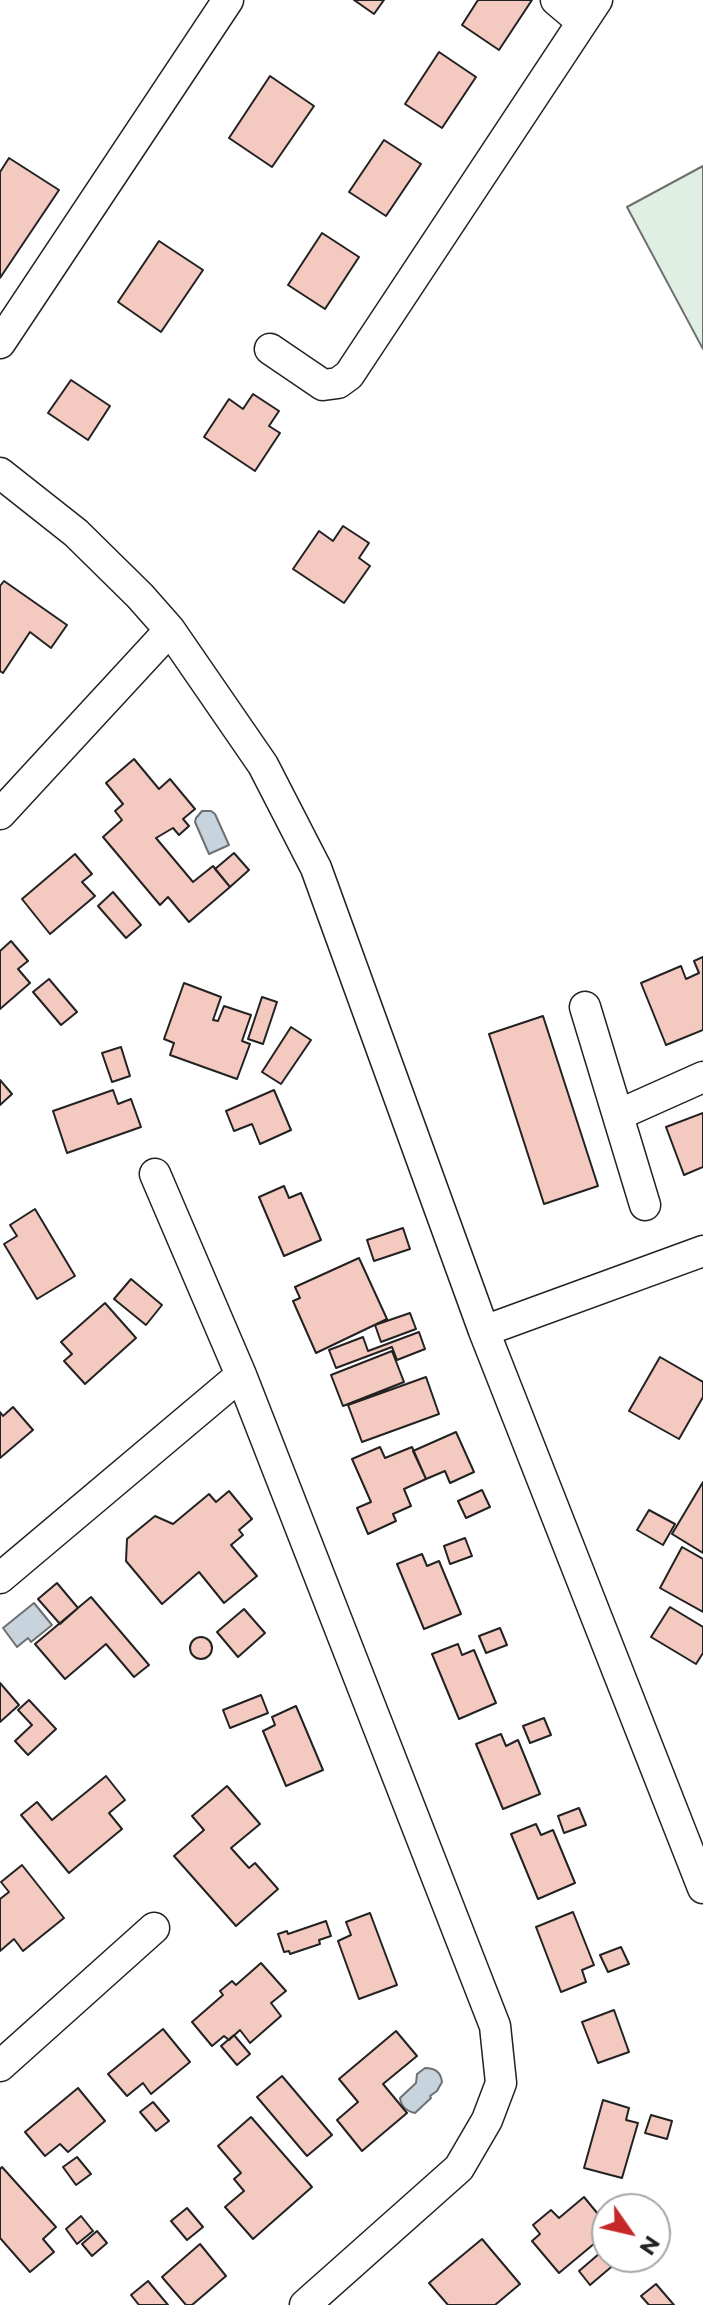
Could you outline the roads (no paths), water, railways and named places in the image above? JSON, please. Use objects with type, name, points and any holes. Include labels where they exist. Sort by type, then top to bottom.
[{"type":"street","points":[[0,343],[228,0]]},
{"type":"street","points":[[270,349],[323,385],[338,383],[349,375],[589,11],[556,0]]},
{"type":"street","points":[[0,473],[76,533],[170,630],[263,765],[316,868],[484,1331],[703,1888]]},
{"type":"street","points":[[0,814],[170,630]]},
{"type":"street","points":[[585,1007],[645,1205]]},
{"type":"street","points":[[618,1115],[703,1077]]},
{"type":"street","points":[[155,1174],[241,1375],[495,2026],[501,2083],[487,2120],[459,2168],[305,2305]]},
{"type":"street","points":[[484,1331],[703,1251]]},
{"type":"street","points":[[0,1578],[241,1375]]},
{"type":"street","points":[[0,2066],[154,1928]]}]
